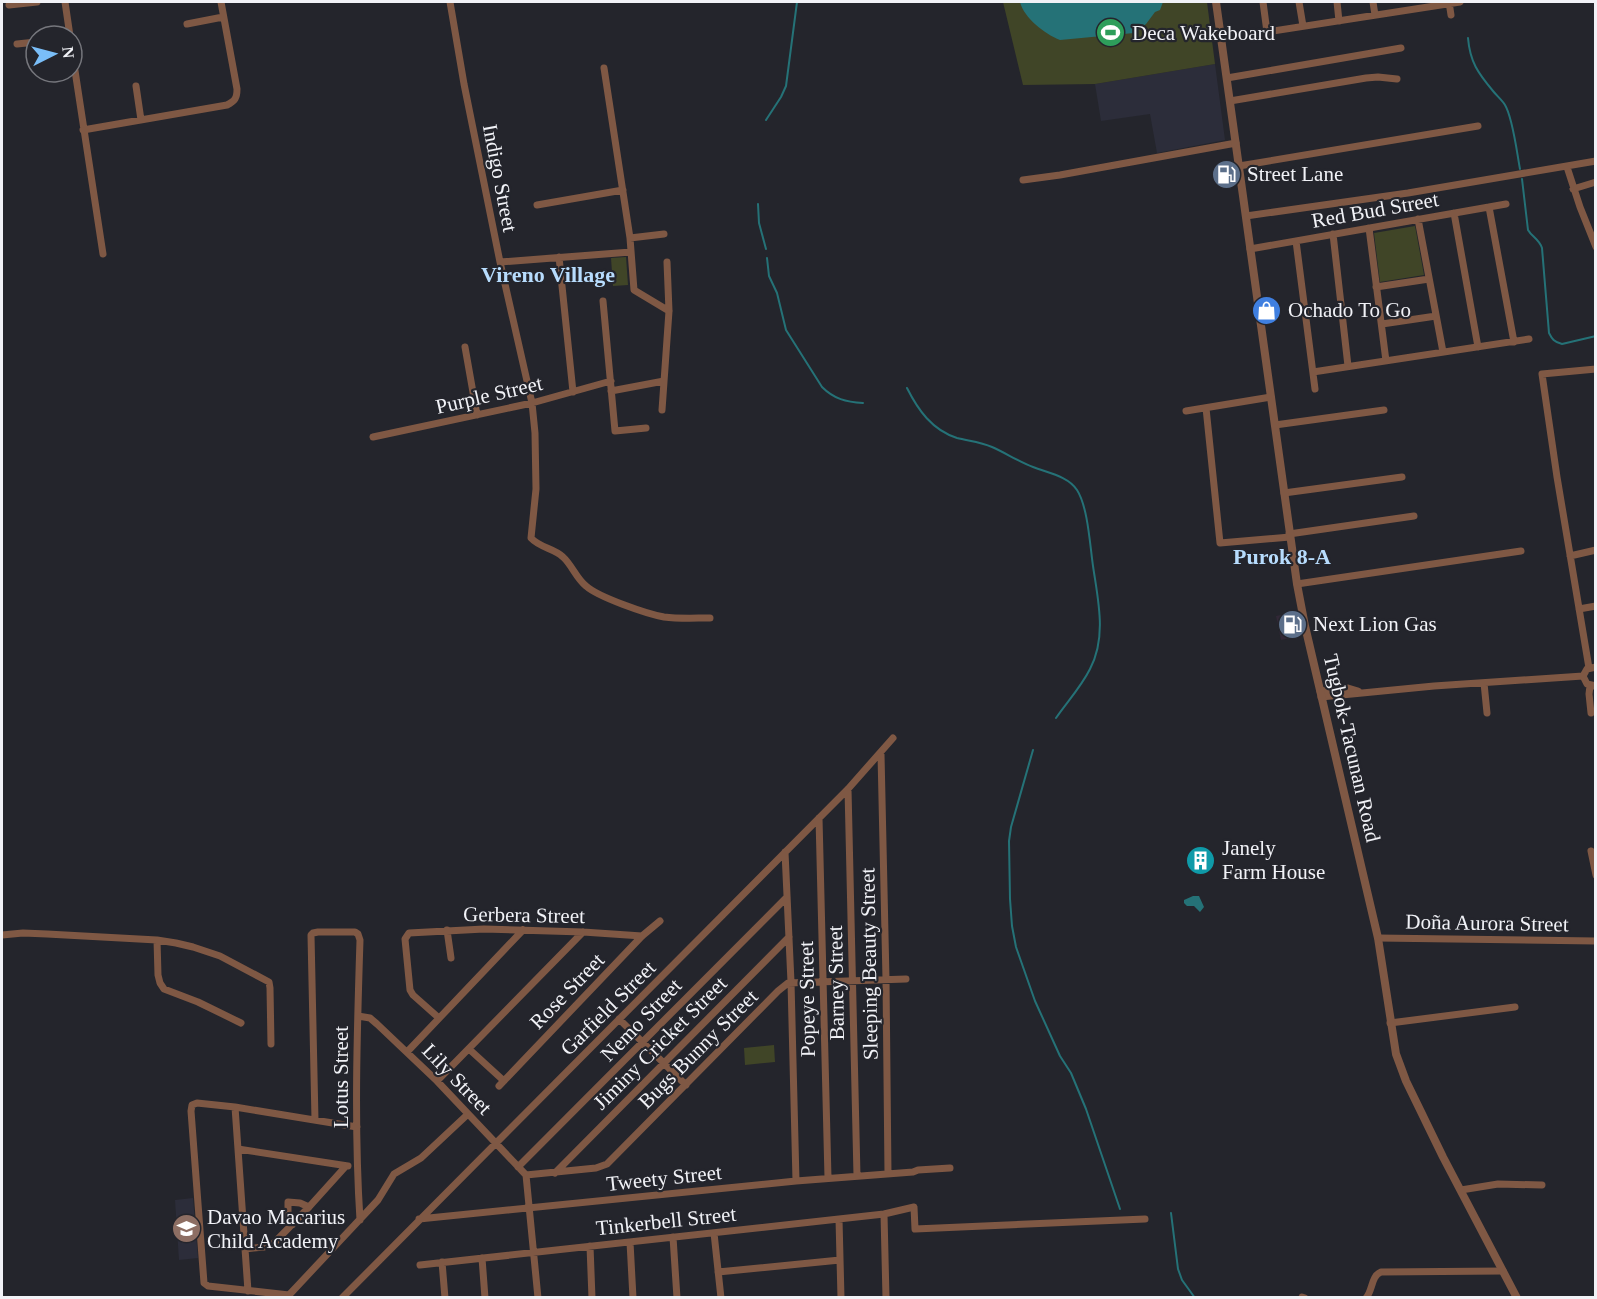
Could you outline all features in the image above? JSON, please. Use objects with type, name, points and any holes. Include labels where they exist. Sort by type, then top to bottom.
[{"type":"street","points":[[9,5],[37,2]]},
{"type":"street","points":[[65,2],[68,24]]},
{"type":"street","points":[[83,130],[227,105],[235,99],[237,89],[221,2]]},
{"type":"street","name":"Indigo Street","points":[[450,2],[500,262],[532,403],[536,489],[531,538],[565,558],[578,579],[596,594],[662,616],[710,618]]},
{"type":"street","name":"Tugbok-Tacunan Road","points":[[1216,2],[1297,584],[1378,938],[1396,1054],[1406,1081],[1517,1298]]},
{"type":"street","points":[[1263,2],[1267,32],[1375,15],[1411,5],[1460,2]]},
{"type":"street","points":[[1299,2],[1303,27]]},
{"type":"street","points":[[1336,2],[1339,21]]},
{"type":"street","points":[[1373,2],[1375,15]]},
{"type":"street","points":[[1449,2],[1451,15]]},
{"type":"street","points":[[187,24],[223,17]]},
{"type":"street","points":[[17,44],[24,43]]},
{"type":"street","points":[[1227,78],[1401,48]]},
{"type":"street","points":[[604,68],[632,252],[634,290],[669,311]]},
{"type":"street","points":[[1230,101],[1366,78],[1397,79]]},
{"type":"street","points":[[77,84],[103,255]]},
{"type":"street","points":[[136,86],[141,120]]},
{"type":"street","points":[[1239,166],[1478,126]]},
{"type":"street","points":[[1023,180],[1236,143]]},
{"type":"street","points":[[1246,216],[1408,193],[1596,161]]},
{"type":"street","points":[[1567,167],[1596,248]]},
{"type":"street","points":[[1573,189],[1596,182]]},
{"type":"street","points":[[537,205],[623,190]]},
{"type":"street","name":"Red Bud Street","points":[[1250,249],[1506,204]]},
{"type":"street","points":[[1489,207],[1514,342]]},
{"type":"street","points":[[1454,213],[1478,347]]},
{"type":"street","points":[[1418,219],[1443,352]]},
{"type":"street","points":[[1369,228],[1386,361]]},
{"type":"street","points":[[630,238],[664,234]]},
{"type":"street","points":[[1333,234],[1348,366]]},
{"type":"street","points":[[1296,241],[1315,389]]},
{"type":"street","points":[[500,262],[632,252]]},
{"type":"street","points":[[559,257],[573,392]]},
{"type":"street","points":[[662,410],[669,311],[667,262]]},
{"type":"street","points":[[1377,287],[1429,279]]},
{"type":"street","points":[[603,301],[615,431],[646,428]]},
{"type":"street","points":[[1382,324],[1436,316]]},
{"type":"street","points":[[1313,372],[1529,339]]},
{"type":"street","points":[[465,347],[477,415]]},
{"type":"street","points":[[1591,713],[1589,692],[1593,686],[1585,682],[1583,676],[1585,671],[1592,667],[1579,609],[1542,374],[1596,369]]},
{"type":"street","name":"Purple Street","points":[[373,437],[532,403],[610,381]]},
{"type":"street","points":[[611,391],[664,381]]},
{"type":"street","points":[[1186,411],[1271,398]]},
{"type":"street","points":[[1206,408],[1221,544],[1290,536],[1414,516]]},
{"type":"street","points":[[1275,425],[1384,410]]},
{"type":"street","points":[[1284,493],[1402,477]]},
{"type":"street","points":[[1570,556],[1596,550]]},
{"type":"street","points":[[1297,584],[1521,551]]},
{"type":"street","points":[[1579,609],[1596,606]]},
{"type":"street","points":[[1321,694],[1583,676]]},
{"type":"street","points":[[1485,683],[1487,713]]},
{"type":"street","name":"Garfield Street","points":[[342,1298],[848,789],[893,738]]},
{"type":"street","name":"Sleeping Beauty Street","points":[[881,753],[888,1174]]},
{"type":"street","name":"Barney Street","points":[[848,789],[857,1176]]},
{"type":"street","name":"Popeye Street","points":[[819,818],[828,1178]]},
{"type":"street","points":[[1591,851],[1596,875]]},
{"type":"street","name":"Popeye Street","points":[[785,852],[796,1181]]},
{"type":"street","name":"Nemo Street","points":[[518,1167],[787,897]]},
{"type":"street","name":"Rose Street","points":[[469,1049],[501,1083],[642,936],[660,921]]},
{"type":"street","points":[[447,930],[451,958]]},
{"type":"street","points":[[407,1052],[523,930]]},
{"type":"street","name":"Gerbera Street","points":[[439,1018],[410,990],[406,936],[411,932],[523,930],[642,936]]},
{"type":"street","name":"Lotus Street","points":[[315,1120],[311,938],[313,933],[318,932],[352,932],[358,934],[360,940],[357,1127],[360,1220]]},
{"type":"street","points":[[437,1081],[583,932]]},
{"type":"street","points":[[2,935],[39,933],[157,940],[193,947],[220,956],[267,980],[270,988],[271,1044]]},
{"type":"street","name":"Jiminy Cricket Street","points":[[555,1173],[789,937]]},
{"type":"street","name":"Doña Aurora Street","points":[[1378,938],[1596,941]]},
{"type":"street","points":[[157,940],[158,975],[164,989],[198,1002],[241,1023]]},
{"type":"street","points":[[791,982],[906,979]]},
{"type":"street","name":"Bugs Bunny Street","points":[[526,1175],[604,1166],[778,991],[791,982]]},
{"type":"street","points":[[1390,1023],[1515,1007]]},
{"type":"street","name":"Lily Street","points":[[358,1016],[369,1018],[407,1052],[526,1175]]},
{"type":"street","points":[[619,1020],[686,1084]]},
{"type":"street","points":[[357,1127],[235,1107],[197,1103],[192,1105],[205,1284],[290,1296],[378,1200],[394,1174],[421,1158],[468,1114]]},
{"type":"street","points":[[235,1107],[248,1291]]},
{"type":"street","points":[[238,1149],[357,1167]]},
{"type":"street","points":[[245,1249],[270,1246],[346,1166]]},
{"type":"street","name":"Tweety Street","points":[[420,1219],[796,1181],[950,1168]]},
{"type":"street","points":[[526,1175],[538,1298]]},
{"type":"street","points":[[1461,1190],[1498,1184],[1542,1185]]},
{"type":"street","points":[[282,1195],[288,1202],[288,1215],[292,1225]]},
{"type":"street","points":[[288,1202],[300,1203],[309,1207]]},
{"type":"street","name":"Tinkerbell Street","points":[[420,1265],[884,1214],[914,1207],[915,1229],[1145,1219]]},
{"type":"street","points":[[884,1214],[886,1298]]},
{"type":"street","points":[[839,1219],[841,1298]]},
{"type":"street","points":[[714,1233],[721,1298]]},
{"type":"street","points":[[673,1237],[677,1298]]},
{"type":"street","points":[[630,1242],[633,1298]]},
{"type":"street","points":[[590,1246],[592,1298]]},
{"type":"street","points":[[482,1258],[485,1298]]},
{"type":"street","points":[[718,1272],[840,1260]]},
{"type":"street","points":[[442,1263],[445,1298]]},
{"type":"street","points":[[1366,1298],[1377,1273],[1381,1272],[1503,1271]]},
{"type":"shaded area","points":[[1215,64],[1225,140],[1157,153],[1150,114],[1101,121],[1095,84]]},
{"type":"shaded area","points":[[1299,611],[1304,635],[1281,640],[1276,616]]},
{"type":"shaded area","name":"Davao Macarius Child Academy","points":[[193,1198],[198,1258],[179,1260],[175,1200]]},
{"type":"green space","name":"Deca Wakeboard","points":[[1003,2],[1207,2],[1215,64],[1095,84],[1023,85]]},
{"type":"green space","points":[[1415,226],[1424,275],[1380,282],[1374,233]]},
{"type":"green space","points":[[626,257],[628,285],[613,286],[611,258]]},
{"type":"green space","points":[[774,1045],[775,1062],[745,1065],[744,1048]]},
{"type":"water","points":[[1020,2],[1163,2],[1160,10],[1155,12],[1146,24],[1134,33],[1060,40],[1036,25],[1026,14]]},
{"type":"water","points":[[1199,896],[1204,907],[1200,912],[1194,906],[1187,906],[1184,903],[1184,900]]},
{"type":"waterway","points":[[766,120],[786,86],[797,2]]},
{"type":"waterway","points":[[1468,38],[1471,54],[1479,73],[1508,111],[1520,169]]},
{"type":"waterway","points":[[1522,179],[1528,230],[1542,248],[1549,333],[1554,340],[1562,344],[1596,336]]},
{"type":"waterway","points":[[758,204],[759,223],[766,249]]},
{"type":"waterway","points":[[767,258],[769,276],[777,293],[786,330],[822,387],[841,399],[863,403]]},
{"type":"waterway","points":[[907,388],[921,411],[940,430],[957,438],[988,445],[1028,465],[1063,478],[1073,485],[1081,497],[1088,527],[1099,605],[1100,631],[1090,669],[1056,718]]},
{"type":"waterway","points":[[1033,750],[1009,841],[1012,926],[1016,947],[1035,1001],[1060,1056],[1071,1073],[1086,1109],[1120,1209]]},
{"type":"waterway","points":[[1171,1213],[1178,1269],[1182,1280],[1195,1298]]},
{"type":"place","name":"Deca Wakeboard","points":[[1111,33]]},
{"type":"place","name":"Street Lane","points":[[1226,174]]},
{"type":"place","name":"Ochado To Go","points":[[1267,310]]},
{"type":"place","name":"Next Lion Gas","points":[[1292,624]]},
{"type":"place","name":"Janely Farm House","points":[[1201,860]]},
{"type":"place","name":"Davao Macarius Child Academy","points":[[186,1229]]},
{"type":"district","name":"Vireno Village","points":[[548,274]]},
{"type":"district","name":"Purok 8-A","points":[[1282,556]]}]
